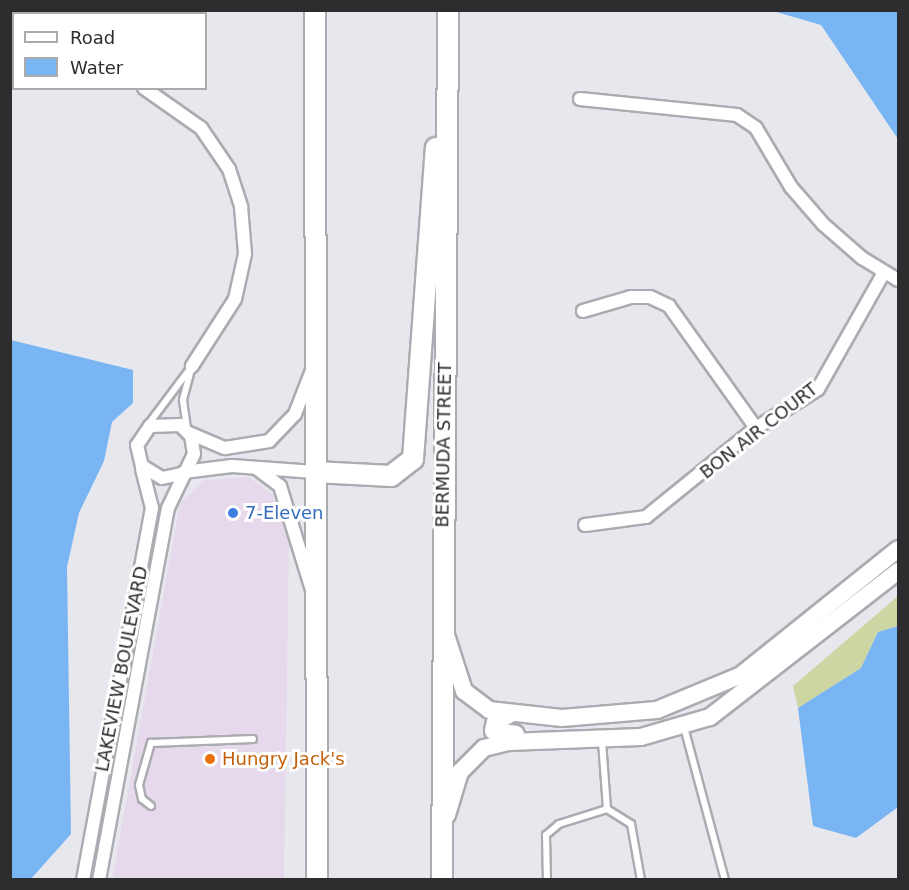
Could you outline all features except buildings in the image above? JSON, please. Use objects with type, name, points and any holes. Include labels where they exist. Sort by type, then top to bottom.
[{"type":"main road","points":[[315,10],[314,364],[317,879]]},
{"type":"main road","name":"BERMUDA STREET","points":[[442,879],[442,618],[448,10]]},
{"type":"main road","points":[[315,472],[391,476],[413,459],[429,224],[449,50]]},
{"type":"street","points":[[147,90],[201,128],[229,169],[241,207],[245,254],[235,299],[192,366]]},
{"type":"street","points":[[580,99],[737,115],[756,128],[791,187],[823,224],[883,274],[898,280]]},
{"type":"street","name":"BON AIR COURT","points":[[585,525],[646,518],[756,428],[818,389],[883,274]]},
{"type":"street","points":[[583,311],[631,297],[650,297],[669,306],[756,428]]},
{"type":"street","points":[[314,364],[295,414],[269,441],[225,448],[167,421],[144,432],[139,459],[158,478],[182,473],[256,468],[315,472]]},
{"type":"street","points":[[182,473],[194,454],[188,432]]},
{"type":"street","name":"LAKEVIEW BOULEVARD","points":[[83,879],[147,536],[152,497],[139,459]]},
{"type":"street","points":[[256,468],[272,476],[283,493],[316,606]]},
{"type":"street","name":"LAKEVIEW BOULEVARD","points":[[99,879],[159,554],[182,473]]},
{"type":"street","points":[[147,536],[159,554]]},
{"type":"street","points":[[442,618],[464,691],[485,709],[509,715],[597,717],[677,705],[741,675],[898,549]]},
{"type":"street","points":[[443,835],[457,778],[481,750],[508,742],[594,741],[684,727],[733,704],[898,571]]},
{"type":"street","points":[[124,658],[139,662]]},
{"type":"street","points":[[677,705],[684,727]]},
{"type":"street","points":[[509,715],[494,724],[494,733],[594,741]]},
{"type":"street","points":[[92,831],[107,835]]},
{"type":"lane","points":[[144,432],[192,366]]},
{"type":"lane","points":[[188,432],[183,400],[192,366]]},
{"type":"lane","points":[[684,727],[725,879]]},
{"type":"lane","points":[[151,806],[142,799],[139,785],[151,743],[253,740]]},
{"type":"lane","points":[[594,741],[608,809],[630,824],[641,879]]},
{"type":"lane","points":[[547,879],[546,835],[559,824],[608,809]]},
{"type":"shaded area","points":[[249,477],[273,495],[289,542],[284,879],[112,880],[180,503],[205,480]]},
{"type":"green space","points":[[898,596],[898,626],[878,632],[861,668],[798,708],[793,686]]},
{"type":"water","points":[[773,11],[898,11],[898,139],[821,25]]},
{"type":"water","points":[[11,340],[133,370],[133,403],[112,422],[104,461],[79,513],[67,567],[71,834],[30,880],[10,879]]},
{"type":"water","points":[[898,626],[898,807],[856,838],[813,826],[798,708],[861,668],[878,632]]},
{"type":"place","name":"7-Eleven","points":[[233,513]]},
{"type":"place","name":"Hungry Jack's","points":[[210,759]]}]
